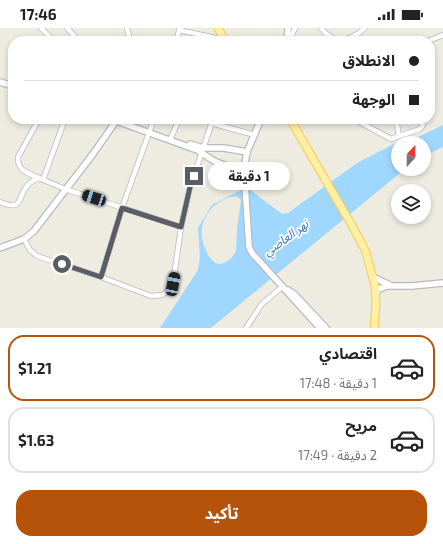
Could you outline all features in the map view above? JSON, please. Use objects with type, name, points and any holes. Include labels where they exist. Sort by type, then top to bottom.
[{"type":"main road","points":[[293,124],[325,177],[364,248],[374,277],[374,328]]},
{"type":"street","points":[[41,28],[49,36]]},
{"type":"street","points":[[67,28],[74,36]]},
{"type":"street","points":[[320,28],[328,36]]},
{"type":"street","points":[[354,36],[365,28]]},
{"type":"street","points":[[179,29],[206,36]]},
{"type":"street","points":[[36,124],[18,157],[19,167],[24,171],[65,189],[181,227]]},
{"type":"street","points":[[0,202],[9,206],[14,206],[17,204],[30,183],[41,179],[63,124]]},
{"type":"street","points":[[0,248],[24,239],[34,231],[93,154],[112,124]]},
{"type":"street","points":[[126,124],[202,150],[224,148],[247,152]]},
{"type":"street","points":[[101,277],[122,208],[152,124]]},
{"type":"street","points":[[171,138],[177,124]]},
{"type":"street","points":[[24,239],[30,250],[37,256],[101,277],[151,296],[162,295],[168,291],[173,284],[181,227],[190,187],[211,124]]},
{"type":"street","points":[[221,124],[255,135]]},
{"type":"street","points":[[259,124],[247,152],[244,168],[249,247],[252,253],[320,328]]},
{"type":"street","points":[[363,124],[391,139]]},
{"type":"street","points":[[397,124],[400,136],[420,129],[423,124]]},
{"type":"street","points":[[150,132],[202,150],[214,161],[244,173]]},
{"type":"street","points":[[374,277],[390,285]]},
{"type":"street","points":[[375,294],[382,288],[390,285],[412,286],[443,283]]},
{"type":"street","points":[[246,328],[262,304],[284,287]]},
{"type":"street","points":[[284,287],[294,294],[326,328]]},
{"type":"green space","points":[[278,161],[288,170],[272,186],[262,177]]},
{"type":"water","points":[[443,125],[443,147],[431,153],[431,136],[420,136]]},
{"type":"water","name":"نهر العاصي","points":[[391,146],[391,176],[396,176],[211,328],[160,328],[198,270],[200,257],[198,228],[212,205],[243,189],[249,189],[278,211],[283,214],[288,213],[357,163]],"holes":[[[236,196],[241,200],[236,251],[233,256],[224,263],[218,264],[214,262],[209,257],[202,241],[203,223],[206,216],[219,203],[227,198]]]},
{"type":"route","points":[[62,264],[101,277],[122,208],[181,227],[194,176]]}]
